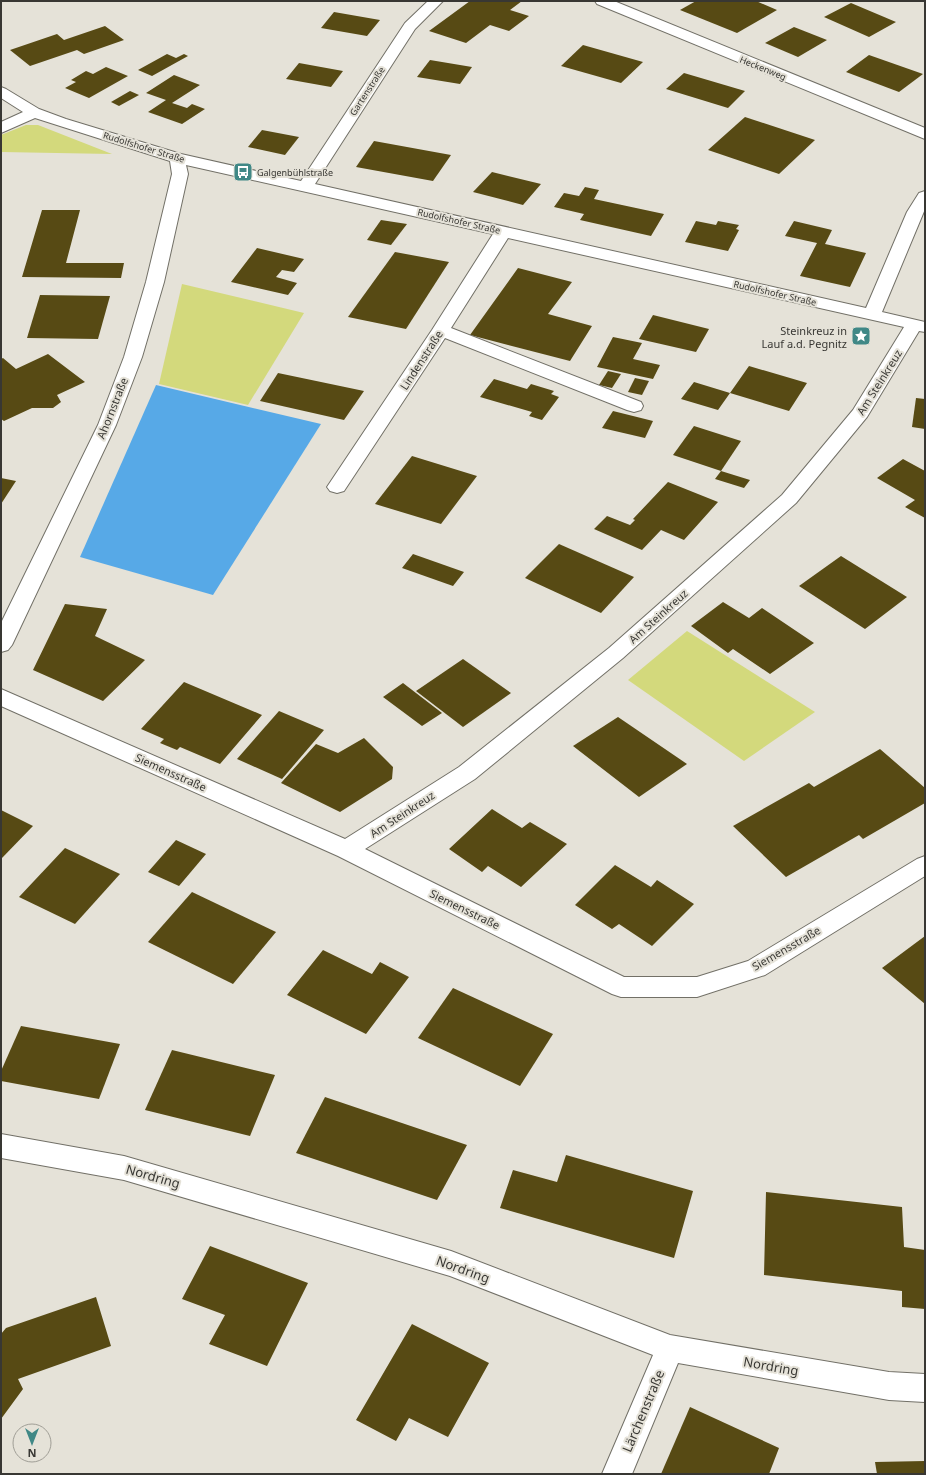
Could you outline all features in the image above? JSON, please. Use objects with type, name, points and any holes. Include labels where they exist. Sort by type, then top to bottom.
[{"type":"street","name":"Gartenstraße","points":[[305,187],[410,26],[436,1]]},
{"type":"street","name":"Heckenweg","points":[[602,1],[925,134]]},
{"type":"street","name":"Rudolfshofer Straße","points":[[1,92],[34,112],[61,122],[177,158],[872,314],[919,326]]},
{"type":"street","points":[[1,128],[34,112]]},
{"type":"street","name":"Ahornstraße","points":[[1,645],[107,425],[133,357],[155,282],[171,217],[180,174],[177,158]]},
{"type":"street","points":[[872,314],[915,212],[925,196]]},
{"type":"street","name":"Lindenstraße","points":[[337,487],[441,330],[504,231]]},
{"type":"street","name":"Am Steinkreuz","points":[[346,850],[474,768],[616,654],[789,499],[860,413],[919,326]]},
{"type":"street","points":[[441,330],[634,406]]},
{"type":"street","name":"Siemensstraße","points":[[1,697],[346,850],[621,987],[697,987],[756,968],[925,865]]},
{"type":"street","name":"Nordring","points":[[3,1152],[124,1168],[451,1264],[670,1348],[889,1386],[925,1388]]},
{"type":"street","name":"Lärchenstraße","points":[[617,1474],[670,1348]]},
{"type":"green space","points":[[26,125],[38,125],[112,154],[1,152],[1,135]]},
{"type":"green space","points":[[182,284],[304,313],[248,405],[159,384]]},
{"type":"green space","points":[[687,631],[815,712],[744,761],[628,680]]},
{"type":"water","points":[[156,385],[321,424],[213,595],[80,557]]},
{"type":"building","points":[[470,1],[522,1],[510,10],[529,16],[509,31],[490,25],[466,43],[429,31]]},
{"type":"building","points":[[696,1],[756,1],[777,10],[737,33],[680,10]]},
{"type":"building","points":[[851,3],[896,22],[869,37],[824,17]]},
{"type":"building","points":[[334,12],[380,20],[367,36],[321,28]]},
{"type":"building","points":[[105,26],[124,40],[84,54],[77,50],[30,66],[10,50],[57,34],[64,40]]},
{"type":"building","points":[[794,27],[827,40],[798,57],[765,43]]},
{"type":"building","points":[[583,45],[643,62],[621,83],[561,66]]},
{"type":"building","points":[[167,54],[176,58],[184,54],[188,56],[152,76],[138,70]]},
{"type":"building","points":[[869,55],[923,74],[899,92],[846,72]]},
{"type":"building","points":[[430,60],[472,67],[460,84],[417,77]]},
{"type":"building","points":[[299,63],[343,71],[331,87],[286,79]]},
{"type":"building","points":[[106,67],[128,76],[89,98],[65,88],[76,82],[71,80],[86,71],[93,74]]},
{"type":"building","points":[[684,73],[745,91],[728,108],[666,89]]},
{"type":"building","points":[[174,75],[200,85],[172,103],[187,108],[192,104],[205,109],[182,124],[148,112],[166,100],[146,93]]},
{"type":"building","points":[[130,91],[139,95],[119,106],[111,102]]},
{"type":"building","points":[[745,117],[815,140],[779,174],[708,150]]},
{"type":"building","points":[[262,130],[299,137],[285,155],[248,147]]},
{"type":"building","points":[[374,141],[451,155],[433,181],[356,167]]},
{"type":"building","points":[[492,172],[541,184],[523,205],[473,192]]},
{"type":"building","points":[[585,187],[599,190],[594,199],[664,214],[651,236],[580,220],[584,214],[554,207],[564,193],[579,196]]},
{"type":"building","points":[[42,210],[80,210],[66,263],[124,263],[121,278],[22,277]]},
{"type":"building","points":[[381,220],[407,224],[391,245],[367,240]]},
{"type":"building","points":[[696,221],[716,225],[718,221],[739,225],[736,229],[739,230],[728,251],[685,242]]},
{"type":"building","points":[[794,221],[832,230],[825,244],[866,253],[850,287],[800,276],[817,243],[785,236]]},
{"type":"building","points":[[257,248],[304,259],[294,272],[282,270],[276,277],[297,283],[288,295],[231,282]]},
{"type":"building","points":[[395,252],[449,262],[406,329],[348,317]]},
{"type":"building","points":[[518,268],[572,282],[548,314],[592,326],[570,361],[470,335]]},
{"type":"building","points":[[40,295],[110,296],[98,339],[27,338]]},
{"type":"building","points":[[653,315],[709,329],[696,352],[639,339]]},
{"type":"building","points":[[613,337],[642,343],[633,359],[660,365],[653,379],[597,367]]},
{"type":"building","points":[[48,354],[85,382],[57,395],[61,402],[53,408],[32,408],[4,421],[1,419],[1,359],[3,358],[16,369]]},
{"type":"building","points":[[749,366],[807,383],[789,411],[730,393]]},
{"type":"building","points":[[608,371],[621,374],[612,388],[599,385]]},
{"type":"building","points":[[278,373],[364,391],[344,420],[260,401]]},
{"type":"building","points":[[635,378],[649,381],[642,395],[628,392]]},
{"type":"building","points":[[494,379],[527,389],[531,384],[554,391],[551,394],[559,397],[542,420],[529,416],[532,412],[480,397]]},
{"type":"building","points":[[694,382],[730,393],[718,410],[681,399]]},
{"type":"building","points":[[916,398],[925,399],[925,429],[912,427]]},
{"type":"building","points":[[613,411],[653,421],[645,438],[602,428]]},
{"type":"building","points":[[694,426],[741,441],[721,471],[673,455]]},
{"type":"building","points":[[412,456],[477,476],[441,524],[375,504]]},
{"type":"building","points":[[903,459],[925,471],[925,518],[905,507],[915,500],[877,478]]},
{"type":"building","points":[[721,471],[750,480],[744,488],[715,479]]},
{"type":"building","points":[[1,478],[16,481],[1,504]]},
{"type":"building","points":[[668,482],[718,502],[684,540],[661,530],[642,550],[594,529],[607,516],[630,525],[635,520],[633,519]]},
{"type":"building","points":[[559,544],[634,577],[601,613],[525,578]]},
{"type":"building","points":[[413,554],[464,572],[453,586],[402,568]]},
{"type":"building","points":[[841,556],[907,597],[865,629],[799,586]]},
{"type":"building","points":[[723,602],[749,618],[762,608],[814,643],[770,674],[733,649],[728,653],[691,626]]},
{"type":"building","points":[[65,604],[107,609],[95,636],[145,660],[103,701],[33,670]]},
{"type":"building","points":[[463,659],[511,693],[463,727],[416,691]]},
{"type":"building","points":[[184,682],[262,715],[220,764],[180,747],[177,750],[160,743],[164,739],[141,729]]},
{"type":"building","points":[[403,683],[442,713],[422,726],[383,697]]},
{"type":"building","points":[[279,711],[324,730],[282,779],[237,759]]},
{"type":"building","points":[[618,717],[687,764],[639,797],[573,746]]},
{"type":"building","points":[[364,738],[393,767],[392,779],[340,812],[281,783],[316,744],[338,753]]},
{"type":"building","points":[[880,749],[925,788],[925,803],[863,839],[859,835],[786,877],[733,826],[809,783],[814,787]]},
{"type":"building","points":[[492,809],[522,828],[530,822],[567,844],[521,887],[488,866],[482,872],[449,849]]},
{"type":"building","points":[[1,810],[33,826],[1,859]]},
{"type":"building","points":[[176,840],[206,854],[179,886],[148,872]]},
{"type":"building","points":[[65,848],[120,874],[75,924],[19,897]]},
{"type":"building","points":[[615,865],[651,887],[657,880],[694,904],[652,946],[619,924],[612,929],[575,905]]},
{"type":"building","points":[[192,892],[276,932],[233,984],[148,942]]},
{"type":"building","points":[[925,936],[925,1004],[882,968]]},
{"type":"building","points":[[323,950],[372,974],[380,962],[409,977],[366,1034],[287,995]]},
{"type":"building","points":[[453,988],[553,1034],[520,1086],[418,1038]]},
{"type":"building","points":[[21,1026],[120,1044],[99,1099],[1,1081],[1,1071]]},
{"type":"building","points":[[172,1050],[275,1075],[250,1136],[145,1110]]},
{"type":"building","points":[[325,1097],[467,1145],[437,1200],[296,1153]]},
{"type":"building","points":[[566,1155],[693,1191],[674,1258],[500,1208],[513,1170],[557,1182]]},
{"type":"building","points":[[766,1192],[902,1207],[904,1247],[925,1250],[925,1309],[902,1307],[902,1291],[764,1275]]},
{"type":"building","points":[[210,1246],[308,1283],[267,1366],[209,1344],[225,1315],[182,1299]]},
{"type":"building","points":[[96,1297],[111,1346],[18,1379],[23,1389],[1,1419],[1,1334],[6,1328]]},
{"type":"building","points":[[412,1324],[489,1363],[448,1437],[409,1418],[396,1441],[356,1420]]},
{"type":"building","points":[[690,1407],[779,1448],[769,1474],[661,1474]]},
{"type":"building","points":[[925,1461],[925,1474],[877,1474],[875,1462]]},
{"type":"place","name":"Galgenbühlstraße","points":[[243,172]]},
{"type":"place","name":"Steinkreuz in Lauf a.d. Pegnitz","points":[[861,336]]}]
